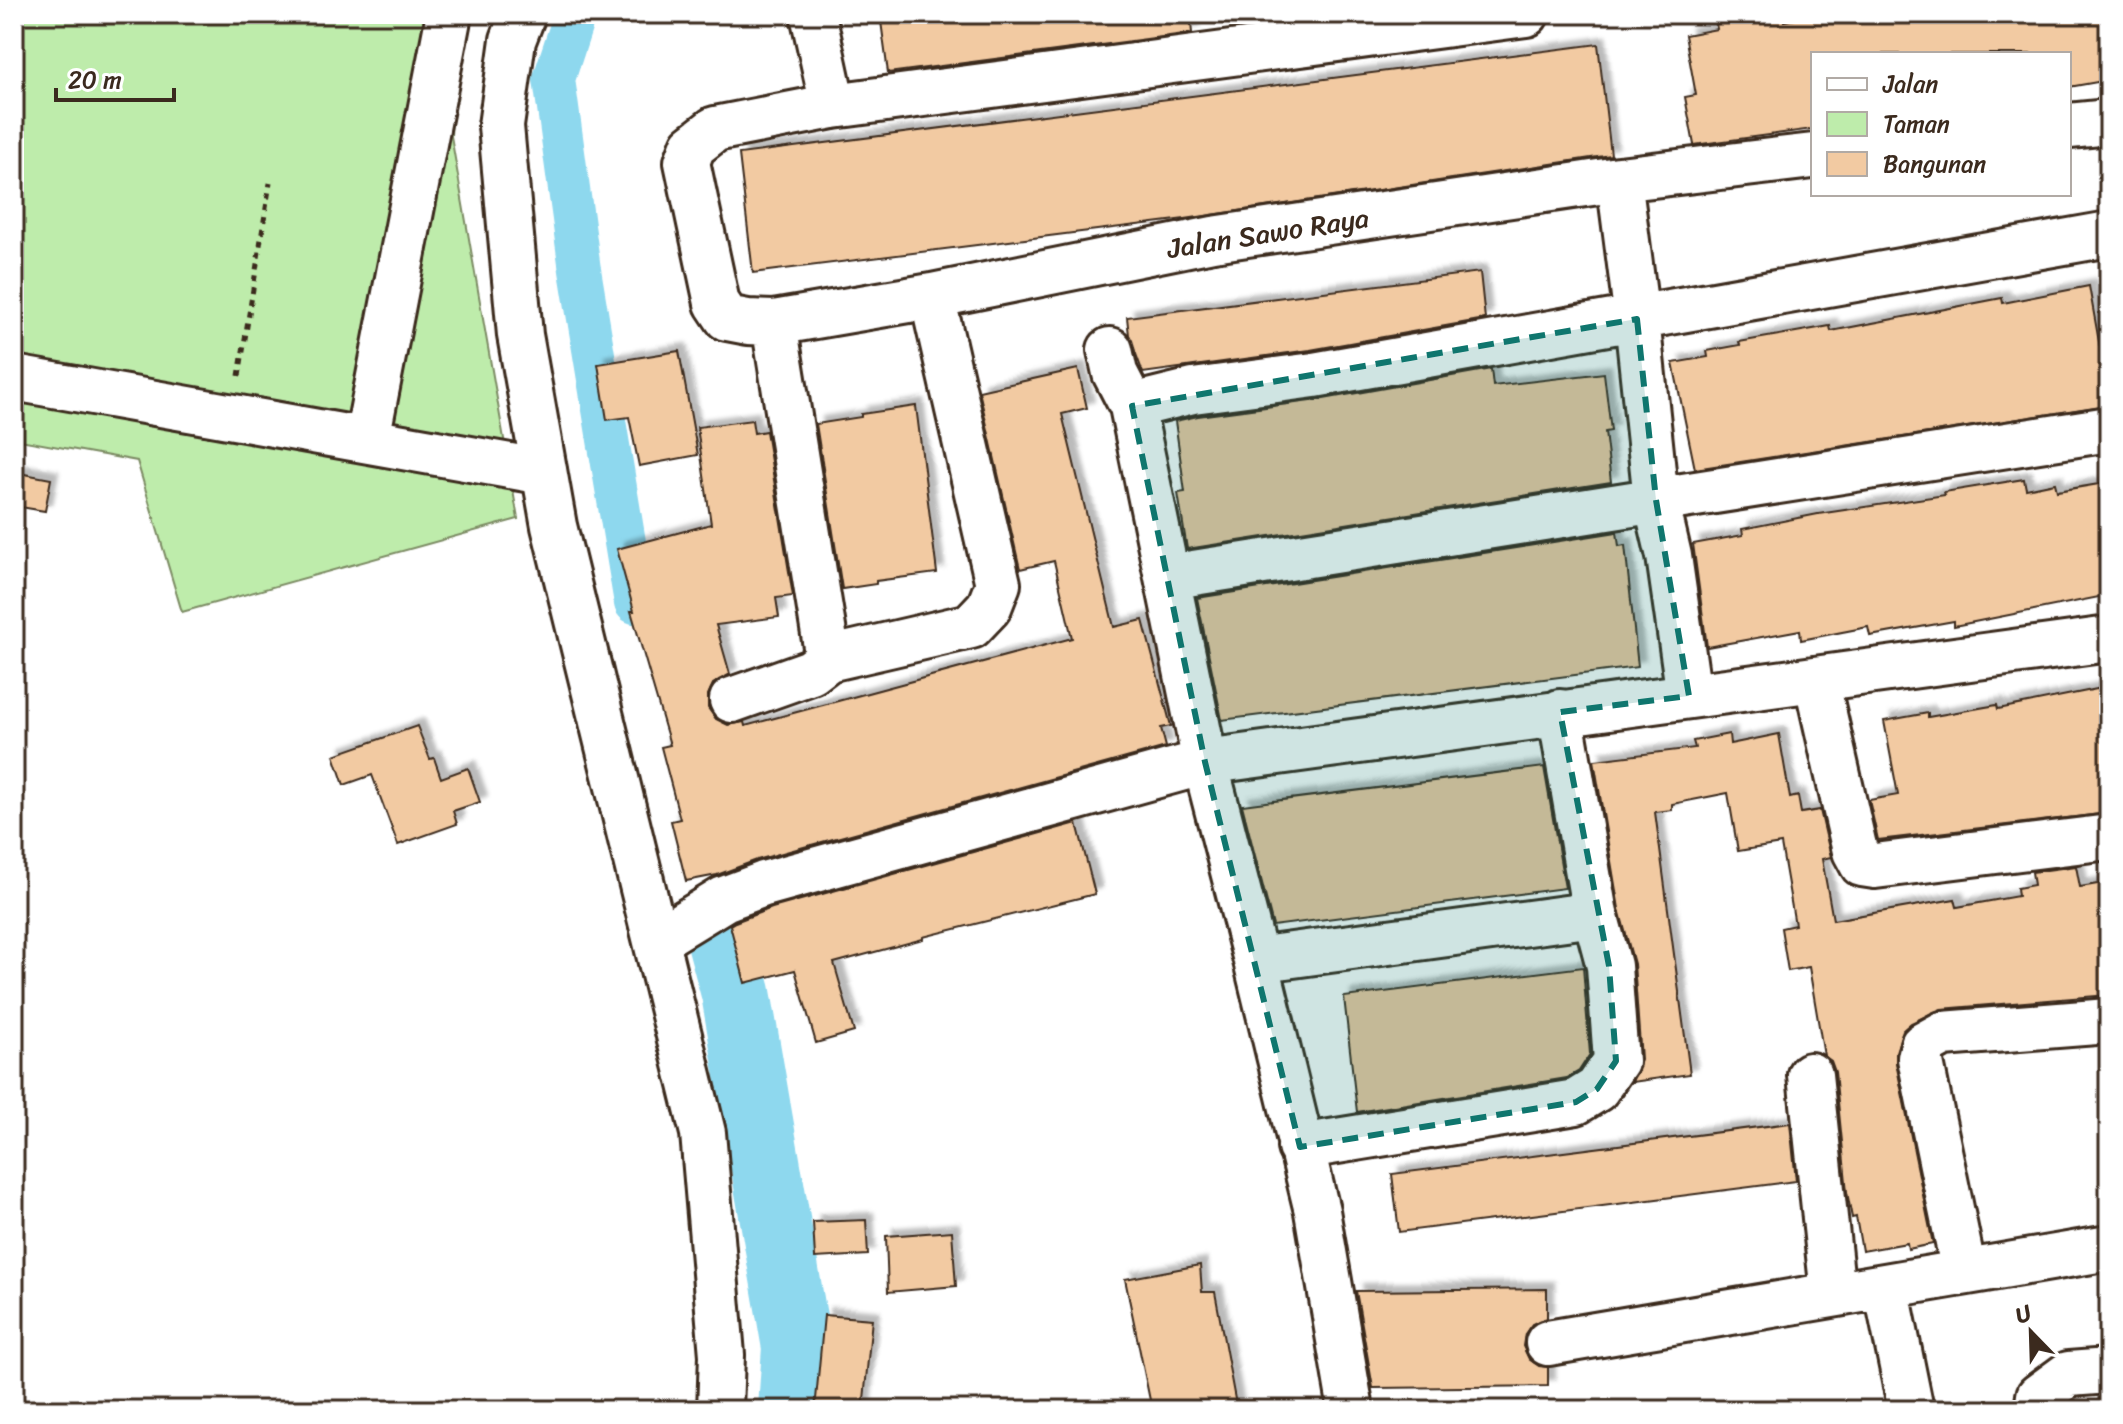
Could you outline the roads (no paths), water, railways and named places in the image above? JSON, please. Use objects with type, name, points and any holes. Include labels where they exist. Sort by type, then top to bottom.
[{"type":"street","points":[[367,439],[449,14]]},
{"type":"street","points":[[523,14],[513,40],[501,126],[520,335],[554,526],[703,1133],[722,1355],[720,1410]]},
{"type":"street","points":[[813,14],[833,106],[1526,14]]},
{"type":"street","name":"Jalan Sawo Raya","points":[[833,106],[715,129],[693,146],[687,162],[717,303],[727,318],[774,323],[932,296],[1213,239],[1619,179],[1811,156]]},
{"type":"street","points":[[2071,126],[2109,122]]},
{"type":"street","points":[[1619,179],[1656,500],[1669,556],[1689,696]]},
{"type":"street","points":[[1132,406],[1193,391],[1314,375],[2109,234]]},
{"type":"street","points":[[732,700],[811,672],[828,659],[971,626],[989,607],[998,584],[932,296]]},
{"type":"street","points":[[774,323],[828,659]]},
{"type":"street","points":[[1110,350],[1115,373],[1132,406],[1205,762],[1317,1211],[1351,1410]]},
{"type":"street","points":[[14,378],[544,472]]},
{"type":"street","points":[[1168,577],[2109,429]]},
{"type":"street","points":[[657,940],[724,899],[764,884],[1205,762],[2109,639]]},
{"type":"street","points":[[1816,679],[1855,851],[1862,864],[1875,866],[2109,837]]},
{"type":"street","points":[[1300,1147],[1576,1102],[1597,1089],[1616,1061],[1609,966],[1595,914],[1560,712]]},
{"type":"street","points":[[1256,960],[1595,914]]},
{"type":"street","points":[[1964,1272],[1920,1058],[1923,1045],[1943,1034],[2109,1021]]},
{"type":"street","points":[[1810,1075],[1833,1294]]},
{"type":"street","points":[[1548,1343],[2109,1248]]},
{"type":"street","points":[[1886,1287],[1911,1410]]},
{"type":"street","points":[[2037,1410],[2039,1396],[2069,1374],[2109,1371]]},
{"type":"waterway","points":[[575,14],[554,79],[580,270],[635,603]]},
{"type":"waterway","points":[[722,941],[736,993],[797,1347],[793,1410]]}]
